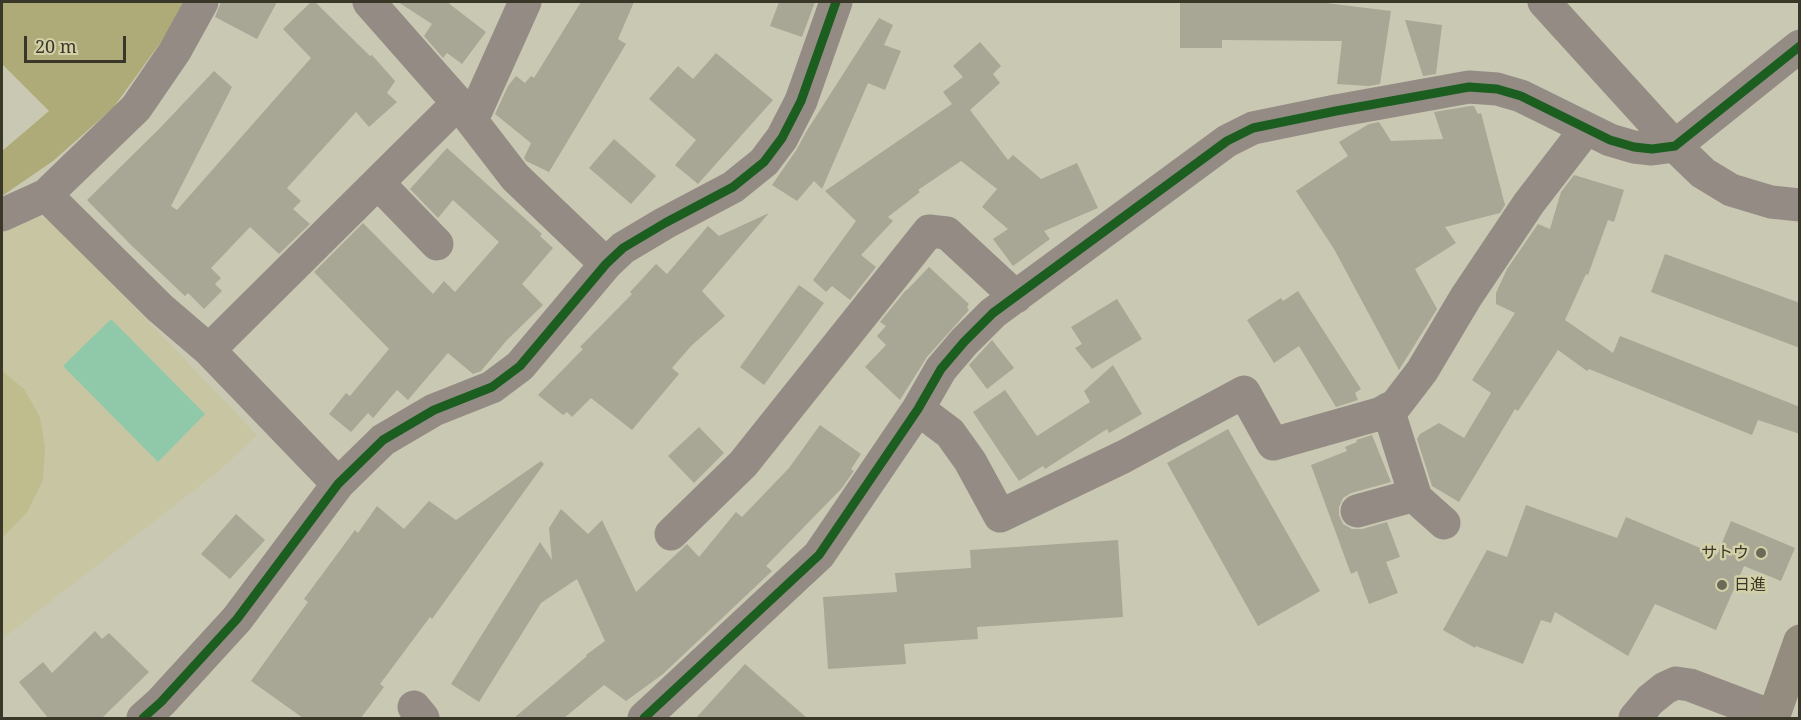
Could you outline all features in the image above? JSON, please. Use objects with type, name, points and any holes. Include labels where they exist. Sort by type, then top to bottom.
[{"type":"main road","points":[[1774,718],[1800,640]]},
{"type":"street","points":[[2,215],[46,195],[136,108],[175,51],[202,2]]},
{"type":"street","points":[[369,2],[465,111],[515,177],[606,264]]},
{"type":"street","points":[[209,350],[378,183],[465,111],[525,2]]},
{"type":"street","points":[[143,718],[161,702],[237,619],[338,484],[383,440],[434,410],[492,387],[520,366],[606,264],[623,248],[665,222],[733,187],[764,162],[782,138],[801,102],[836,2]]},
{"type":"street","points":[[1544,2],[1675,146],[1703,173],[1731,190],[1771,202],[1800,205]]},
{"type":"street","points":[[644,718],[819,555],[918,409],[941,369],[993,313],[1227,141],[1253,128],[1469,87],[1497,89],[1521,96],[1610,140],[1634,147],[1652,149],[1675,146],[1800,46]]},
{"type":"street","points":[[918,409],[950,433],[969,461],[1000,516],[1123,457],[1244,392],[1273,444],[1379,414],[1396,405],[1422,371],[1466,297],[1529,203],[1586,129]]},
{"type":"street","points":[[378,183],[437,243]]},
{"type":"street","points":[[46,195],[160,308],[209,350],[338,484]]},
{"type":"street","points":[[671,534],[742,464],[929,231],[947,233],[1016,297]]},
{"type":"street","points":[[1388,409],[1416,498],[1444,523]]},
{"type":"street","points":[[1357,511],[1415,495]]},
{"type":"street","points":[[1635,718],[1650,700],[1665,688],[1676,683],[1690,686],[1774,718]]},
{"type":"shaded area","points":[[2,2],[190,2],[113,108],[53,161],[2,196],[2,151],[49,111],[2,64]]},
{"type":"shaded area","points":[[39,216],[54,223],[257,435],[219,471],[2,639],[2,231]]},
{"type":"shaded area","points":[[111,319],[205,414],[158,462],[63,366]]},
{"type":"shaded area","points":[[2,371],[24,389],[40,417],[45,448],[43,480],[27,512],[2,538]]},
{"type":"building","points":[[221,2],[277,2],[257,39],[215,17]]},
{"type":"building","points":[[311,2],[315,2],[370,56],[372,55],[395,81],[387,93],[397,102],[369,127],[356,112],[287,188],[301,201],[293,209],[310,224],[279,254],[250,227],[211,268],[221,278],[215,284],[222,291],[204,309],[188,293],[185,296],[87,200],[214,71],[232,87],[171,206],[177,210],[311,58],[283,29]]},
{"type":"building","points":[[398,2],[447,2],[486,32],[462,64],[447,53],[443,58],[424,36],[432,24]]},
{"type":"building","points":[[581,2],[634,2],[618,39],[626,44],[549,172],[526,161],[524,158],[531,143],[495,114],[508,86],[516,76],[525,83],[531,76],[534,78]]},
{"type":"building","points":[[779,2],[815,2],[802,37],[770,26]]},
{"type":"building","points":[[1180,2],[1318,2],[1391,11],[1380,84],[1369,86],[1337,84],[1342,41],[1222,40],[1222,48],[1180,48]]},
{"type":"building","points":[[879,18],[893,25],[884,45],[901,51],[885,90],[868,83],[822,189],[814,181],[797,201],[772,185]]},
{"type":"building","points":[[1405,20],[1442,25],[1436,74],[1423,76]]},
{"type":"building","points":[[980,42],[1001,66],[993,74],[1000,83],[970,110],[1008,160],[1013,155],[1041,179],[1077,163],[1098,208],[1044,231],[1050,239],[1013,266],[993,239],[1008,229],[982,207],[997,189],[961,161],[918,190],[920,192],[888,217],[893,221],[861,255],[876,267],[850,300],[832,286],[826,292],[813,280],[856,221],[825,191],[952,104],[943,92],[963,77],[953,66]]},
{"type":"building","points":[[716,53],[773,100],[698,184],[675,165],[696,140],[649,99],[678,66],[693,79]]},
{"type":"building","points":[[1474,106],[1478,114],[1481,113],[1505,205],[1500,213],[1445,227],[1456,243],[1415,269],[1437,309],[1399,370],[1334,249],[1296,191],[1348,156],[1339,142],[1369,124],[1379,122],[1391,141],[1443,139],[1434,112]]},
{"type":"building","points":[[614,139],[656,176],[631,204],[589,168]]},
{"type":"building","points":[[447,148],[542,234],[540,236],[553,248],[522,284],[543,305],[507,340],[481,371],[473,374],[448,353],[408,400],[397,390],[373,418],[368,413],[351,432],[329,414],[346,393],[350,396],[389,349],[314,272],[363,223],[433,294],[444,281],[455,292],[499,242],[453,200],[438,218],[410,189]]},
{"type":"building","points":[[1574,175],[1624,190],[1614,222],[1608,220],[1588,275],[1586,274],[1565,320],[1613,353],[1620,336],[1800,407],[1800,434],[1758,420],[1752,435],[1589,369],[1587,371],[1558,350],[1518,411],[1515,409],[1459,502],[1432,486],[1417,439],[1420,434],[1439,423],[1464,438],[1491,393],[1472,380],[1515,313],[1496,304],[1496,293],[1507,269],[1538,224],[1550,229],[1561,192]]},
{"type":"building","points":[[769,213],[702,291],[725,316],[691,346],[672,368],[679,374],[632,430],[591,398],[572,417],[567,412],[563,415],[538,395],[583,349],[580,347],[632,294],[630,292],[656,264],[667,274],[708,226],[719,236]]},
{"type":"building","points":[[1665,254],[1800,303],[1800,348],[1651,292]]},
{"type":"building","points":[[929,267],[969,304],[967,307],[969,310],[927,357],[900,400],[865,367],[886,345],[877,336],[886,326],[880,322],[906,290]]},
{"type":"building","points":[[799,285],[824,303],[764,385],[740,367]]},
{"type":"building","points":[[1298,291],[1361,389],[1355,393],[1358,400],[1336,407],[1299,346],[1274,363],[1247,320],[1281,298],[1283,301]]},
{"type":"building","points":[[1117,299],[1142,339],[1092,369],[1075,348],[1082,344],[1071,327]]},
{"type":"building","points":[[992,340],[1014,368],[987,389],[969,365]]},
{"type":"building","points":[[1113,365],[1142,414],[1109,433],[1107,429],[1045,469],[1043,466],[1019,481],[973,412],[1005,390],[1037,436],[1090,402],[1084,391]]},
{"type":"building","points":[[820,425],[861,454],[851,469],[854,471],[842,488],[766,566],[772,571],[663,674],[626,701],[604,685],[564,718],[514,718],[605,641],[577,579],[541,603],[479,702],[451,684],[540,542],[552,560],[549,528],[561,509],[588,534],[602,520],[636,592],[687,544],[699,557],[736,512],[742,517],[789,468]]},
{"type":"building","points":[[699,427],[724,453],[694,483],[668,456]]},
{"type":"building","points":[[1228,429],[1320,591],[1258,626],[1167,463]]},
{"type":"building","points":[[1372,435],[1391,482],[1351,493],[1343,498],[1339,507],[1339,515],[1343,524],[1352,529],[1362,529],[1387,522],[1400,557],[1386,562],[1398,593],[1369,604],[1357,571],[1351,574],[1311,465],[1347,451],[1345,447],[1357,442],[1356,440]]},
{"type":"building","points":[[541,461],[544,464],[432,619],[430,617],[380,684],[384,687],[361,718],[303,718],[251,681],[308,602],[304,599],[355,530],[358,533],[377,506],[404,529],[429,501],[456,520]]},
{"type":"building","points":[[1526,505],[1617,538],[1626,517],[1717,555],[1731,521],[1795,548],[1781,581],[1744,566],[1716,630],[1655,604],[1628,656],[1555,612],[1551,623],[1541,620],[1523,664],[1476,646],[1475,648],[1443,630],[1487,550],[1507,557]]},
{"type":"building","points":[[236,514],[265,540],[230,579],[201,554]]},
{"type":"building","points":[[1118,540],[1123,617],[977,627],[978,639],[904,644],[906,664],[828,669],[823,597],[897,592],[895,573],[971,568],[970,550]]},
{"type":"building","points":[[95,631],[102,639],[109,633],[149,672],[102,718],[48,718],[19,682],[43,662],[52,673]]},
{"type":"building","points":[[745,664],[807,718],[696,718]]},
{"type":"cycle path","points":[[143,718],[161,702],[237,619],[338,484],[383,440],[434,410],[492,387],[520,366],[606,264],[623,248],[733,187],[764,162],[782,138],[801,101],[836,2]]},
{"type":"cycle path","points":[[644,718],[819,555],[918,409],[941,369],[993,313],[1227,141],[1253,128],[1469,87],[1497,89],[1521,96],[1610,140],[1634,147],[1652,149],[1675,146],[1800,46]]},
{"type":"place","name":"サトウ","points":[[1761,553]]},
{"type":"place","name":"日進","points":[[1722,585]]}]
